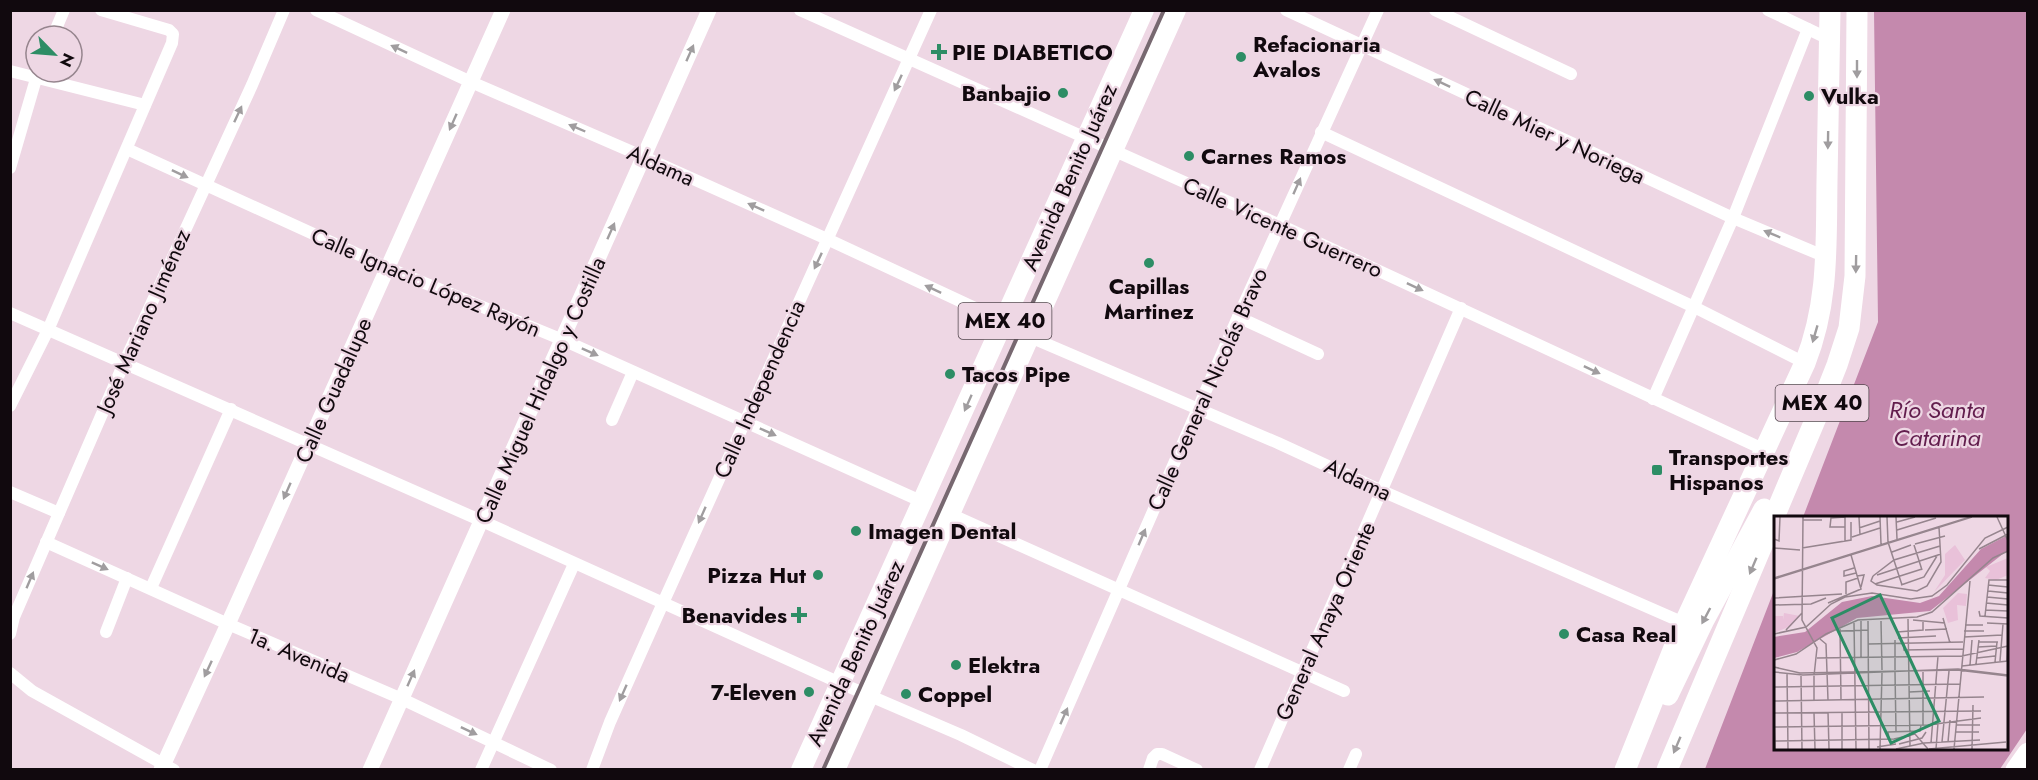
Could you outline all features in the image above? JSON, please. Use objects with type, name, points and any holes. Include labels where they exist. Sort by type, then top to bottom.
[{"type":"highway","name":"MEX 40","points":[[1625,770],[1684,623],[1812,345],[1822,306],[1826,257],[1830,10]]},
{"type":"highway","name":"MEX 40","points":[[1775,516],[1837,365],[1849,328],[1856,276],[1857,10]]},
{"type":"highway","points":[[1633,770],[1704,620],[1816,418]]},
{"type":"highway","name":"MEX 40","points":[[1667,770],[1774,517]]},
{"type":"highway","points":[[2016,770],[2028,753]]},
{"type":"main road","name":"Avenida Benito Juárez","points":[[801,770],[1144,10]]},
{"type":"main road","name":"Avenida Benito Juárez","points":[[835,770],[1176,10]]},
{"type":"street","points":[[58,24],[64,10]]},
{"type":"street","points":[[10,406],[48,330],[172,43],[173,34],[169,30],[101,10]]},
{"type":"street","name":"José Mariano Jiménez","points":[[10,634],[14,617],[124,363],[252,85],[284,10]]},
{"type":"street","name":"Aldama","points":[[316,10],[471,82],[827,239],[1005,322]]},
{"type":"street","name":"Calle Guadalupe","points":[[166,768],[308,443],[503,10]]},
{"type":"street","name":"Calle Miguel Hidalgo y Costilla","points":[[370,770],[709,10]]},
{"type":"street","name":"Calle Vicente Guerrero","points":[[800,10],[1280,225],[1765,450]]},
{"type":"street","name":"Calle Independencia","points":[[592,770],[610,722],[930,10]]},
{"type":"street","name":"Calle Mier y Noriega","points":[[1286,10],[1733,218],[1826,257]]},
{"type":"street","name":"Calle General Nicolás Bravo","points":[[1040,770],[1238,317],[1378,10]]},
{"type":"street","points":[[1435,10],[1571,74]]},
{"type":"street","points":[[1768,10],[1829,39]]},
{"type":"street","points":[[1653,399],[1733,218],[1808,29]]},
{"type":"street","points":[[10,168],[34,84]]},
{"type":"street","points":[[72,84],[145,105]]},
{"type":"street","points":[[1321,132],[1694,307],[1805,363]]},
{"type":"street","name":"Calle Ignacio López Rayón","points":[[127,149],[388,267],[563,340],[923,502]]},
{"type":"street","name":"General Anaya Oriente","points":[[1260,770],[1461,308]]},
{"type":"street","points":[[10,313],[308,443],[840,683],[961,735],[1033,770]]},
{"type":"street","points":[[1238,317],[1318,354]]},
{"type":"street","name":"Aldama","points":[[1030,336],[1684,623]]},
{"type":"street","points":[[612,420],[633,372]]},
{"type":"street","points":[[151,588],[231,409]]},
{"type":"street","points":[[10,492],[59,513]]},
{"type":"street","points":[[950,514],[1344,691]]},
{"type":"street","name":"1a. Avenida","points":[[46,542],[402,699],[551,770]]},
{"type":"street","points":[[481,770],[574,564]]},
{"type":"street","points":[[106,632],[128,578]]},
{"type":"street","points":[[10,673],[32,691],[166,768]]},
{"type":"street","points":[[1149,770],[1157,754],[1162,754],[1197,770]]},
{"type":"street","points":[[1349,770],[1356,754]]},
{"type":"water","name":"Río Santa Catarina","points":[[1874,11],[2027,11],[2027,729],[2000,769],[1705,769],[1774,591],[1774,750],[2008,750],[2008,516],[1803,516],[1878,322]]},
{"type":"railway","points":[[823,770],[1164,10]]},
{"type":"place","name":"PIE DIABETICO","points":[[939,52]]},
{"type":"place","name":"Refacionaria Avalos","points":[[1241,57]]},
{"type":"place","name":"Banbajio","points":[[1063,93]]},
{"type":"place","name":"Vulka","points":[[1809,96]]},
{"type":"place","name":"Carnes Ramos","points":[[1189,156]]},
{"type":"place","name":"Capillas Martinez","points":[[1149,263]]},
{"type":"place","name":"Tacos Pipe","points":[[950,374]]},
{"type":"place","name":"Transportes Hispanos","points":[[1657,470]]},
{"type":"place","name":"Imagen Dental","points":[[856,531]]},
{"type":"place","name":"Pizza Hut","points":[[818,575]]},
{"type":"place","name":"Benavides","points":[[799,615]]},
{"type":"place","name":"Casa Real","points":[[1564,634]]},
{"type":"place","name":"Elektra","points":[[956,665]]},
{"type":"place","name":"7-Eleven","points":[[809,692]]},
{"type":"place","name":"Coppel","points":[[906,694]]}]
